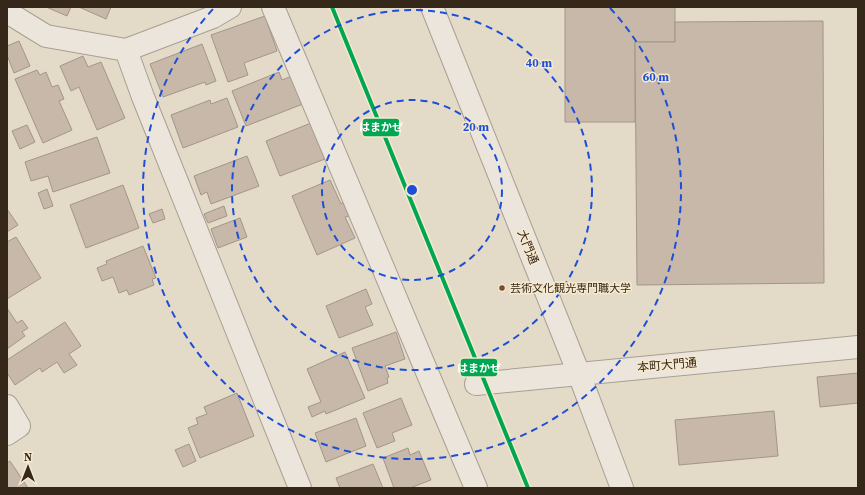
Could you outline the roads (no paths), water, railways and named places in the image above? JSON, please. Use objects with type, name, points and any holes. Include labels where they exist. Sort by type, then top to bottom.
[{"type":"street","points":[[16,13],[46,36],[126,50],[213,17],[230,7]]},
{"type":"street","points":[[273,7],[476,488]]},
{"type":"street","name":"大門通","points":[[432,7],[579,374],[622,488]]},
{"type":"street","points":[[126,50],[146,104],[300,488]]},
{"type":"street","name":"本町大門通","points":[[476,384],[858,347]]},
{"type":"street","points":[[7,406],[19,426],[7,434]]},
{"type":"place","name":"芸術文化観光専門職大学","points":[[502,288]]}]
